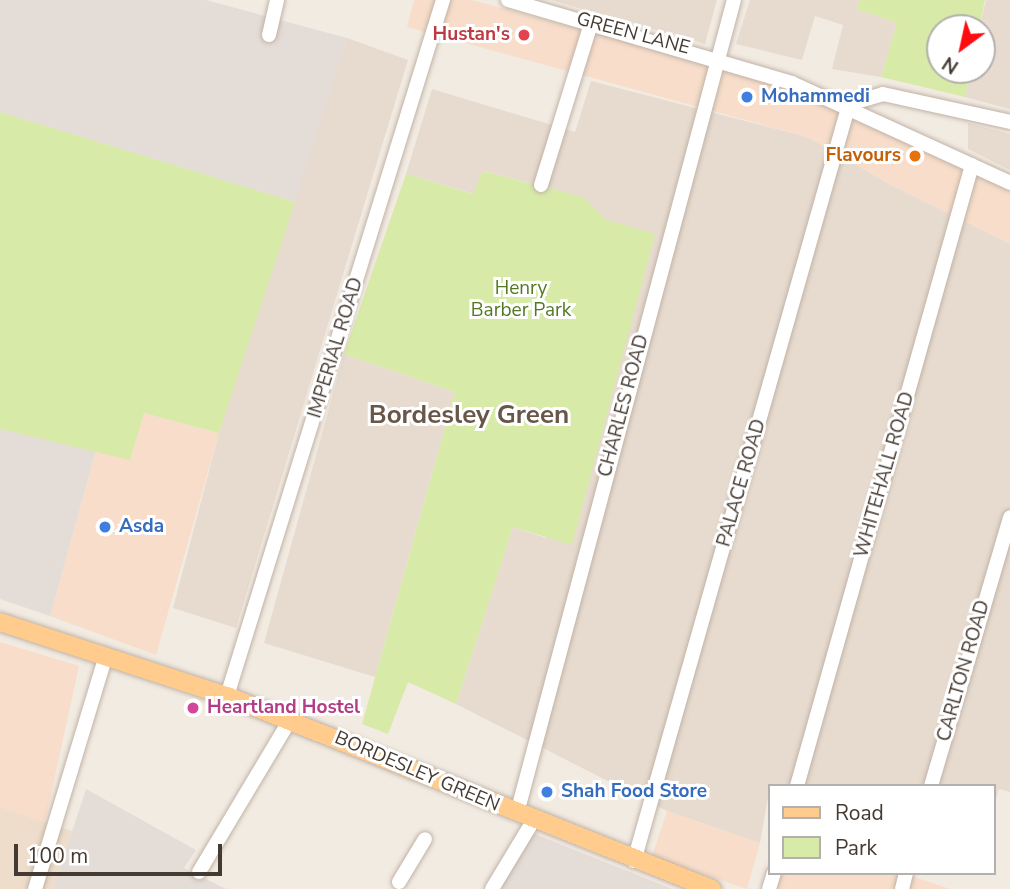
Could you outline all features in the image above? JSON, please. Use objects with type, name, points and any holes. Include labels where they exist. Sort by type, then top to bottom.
[{"type":"main road","name":"BORDESLEY GREEN","points":[[0,622],[228,696],[634,861],[712,889]]},
{"type":"street","points":[[269,35],[278,0]]},
{"type":"street","name":"IMPERIAL ROAD","points":[[228,696],[443,0]]},
{"type":"street","name":"GREEN LANE","points":[[508,0],[718,57],[849,104]]},
{"type":"street","name":"CHARLES ROAD","points":[[492,889],[525,817],[734,0]]},
{"type":"street","points":[[541,185],[591,23]]},
{"type":"street","points":[[849,104],[883,94],[1010,122]]},
{"type":"street","points":[[849,104],[1010,183]]},
{"type":"street","name":"PALACE ROAD","points":[[634,861],[849,104]]},
{"type":"street","name":"WHITEHALL ROAD","points":[[798,784],[972,164]]},
{"type":"street","name":"CARLTON ROAD","points":[[932,784],[1010,517]]},
{"type":"street","points":[[35,889],[106,656]]},
{"type":"street","points":[[198,872],[290,720]]},
{"type":"street","points":[[402,887],[425,839]]},
{"type":"shaded area","points":[[0,0],[206,0],[347,38],[295,202],[0,112]]},
{"type":"shaded area","points":[[414,0],[472,0],[726,69],[865,115],[1010,191],[1010,244],[891,185],[808,137],[407,27]]},
{"type":"shaded area","points":[[551,0],[717,0],[705,44]]},
{"type":"shaded area","points":[[750,0],[860,0],[857,9],[897,23],[881,77],[832,69],[843,25],[815,16],[802,60],[736,44]]},
{"type":"shaded area","points":[[986,0],[1010,0],[1010,109],[965,97],[968,84],[996,84],[996,14],[982,14]]},
{"type":"shaded area","points":[[347,38],[408,60],[236,628],[173,608],[219,433]]},
{"type":"shaded area","points":[[591,81],[808,137],[891,185],[1010,244],[1010,792],[999,789],[996,799],[996,784],[768,784],[760,843],[667,811],[456,704],[513,527],[546,538],[606,220],[582,197],[484,171],[474,194],[406,174],[432,89],[575,132]]},
{"type":"shaded area","points":[[968,123],[1010,134],[1010,170],[968,149]]},
{"type":"shaded area","points":[[344,354],[455,392],[375,677],[264,643]]},
{"type":"shaded area","points":[[144,413],[219,433],[156,655],[50,616],[96,450],[130,460]]},
{"type":"shaded area","points":[[0,429],[96,450],[50,616],[0,599]]},
{"type":"shaded area","points":[[0,642],[79,666],[45,822],[0,807]]},
{"type":"shaded area","points":[[86,789],[196,850],[184,868],[226,889],[53,889]]},
{"type":"shaded area","points":[[0,807],[72,831],[53,889],[0,889]]},
{"type":"shaded area","points":[[667,811],[760,843],[747,889],[652,857]]},
{"type":"shaded area","points":[[532,833],[672,889],[498,889]]},
{"type":"shaded area","points":[[779,875],[908,875],[950,889],[775,889]]},
{"type":"green space","points":[[860,0],[985,0],[982,14],[926,14],[926,84],[968,84],[965,97],[881,77],[897,23],[857,9]]},
{"type":"green space","points":[[0,112],[295,202],[219,433],[144,413],[130,460],[0,429]]},
{"type":"green space","name":"Henry Barber Park","points":[[483,171],[583,197],[606,220],[655,234],[572,545],[513,527],[456,704],[408,682],[388,734],[362,724],[455,392],[344,354],[406,174],[473,194]]},
{"type":"place","name":"Hustan's","points":[[524,35]]},
{"type":"place","name":"Mohammedi","points":[[747,97]]},
{"type":"place","name":"Flavours","points":[[915,156]]},
{"type":"place","name":"Asda","points":[[105,527]]},
{"type":"place","name":"Heartland Hostel","points":[[193,708]]},
{"type":"place","name":"Shah Food Store","points":[[547,792]]},
{"type":"district","name":"Bordesley Green","points":[[469,415]]}]
